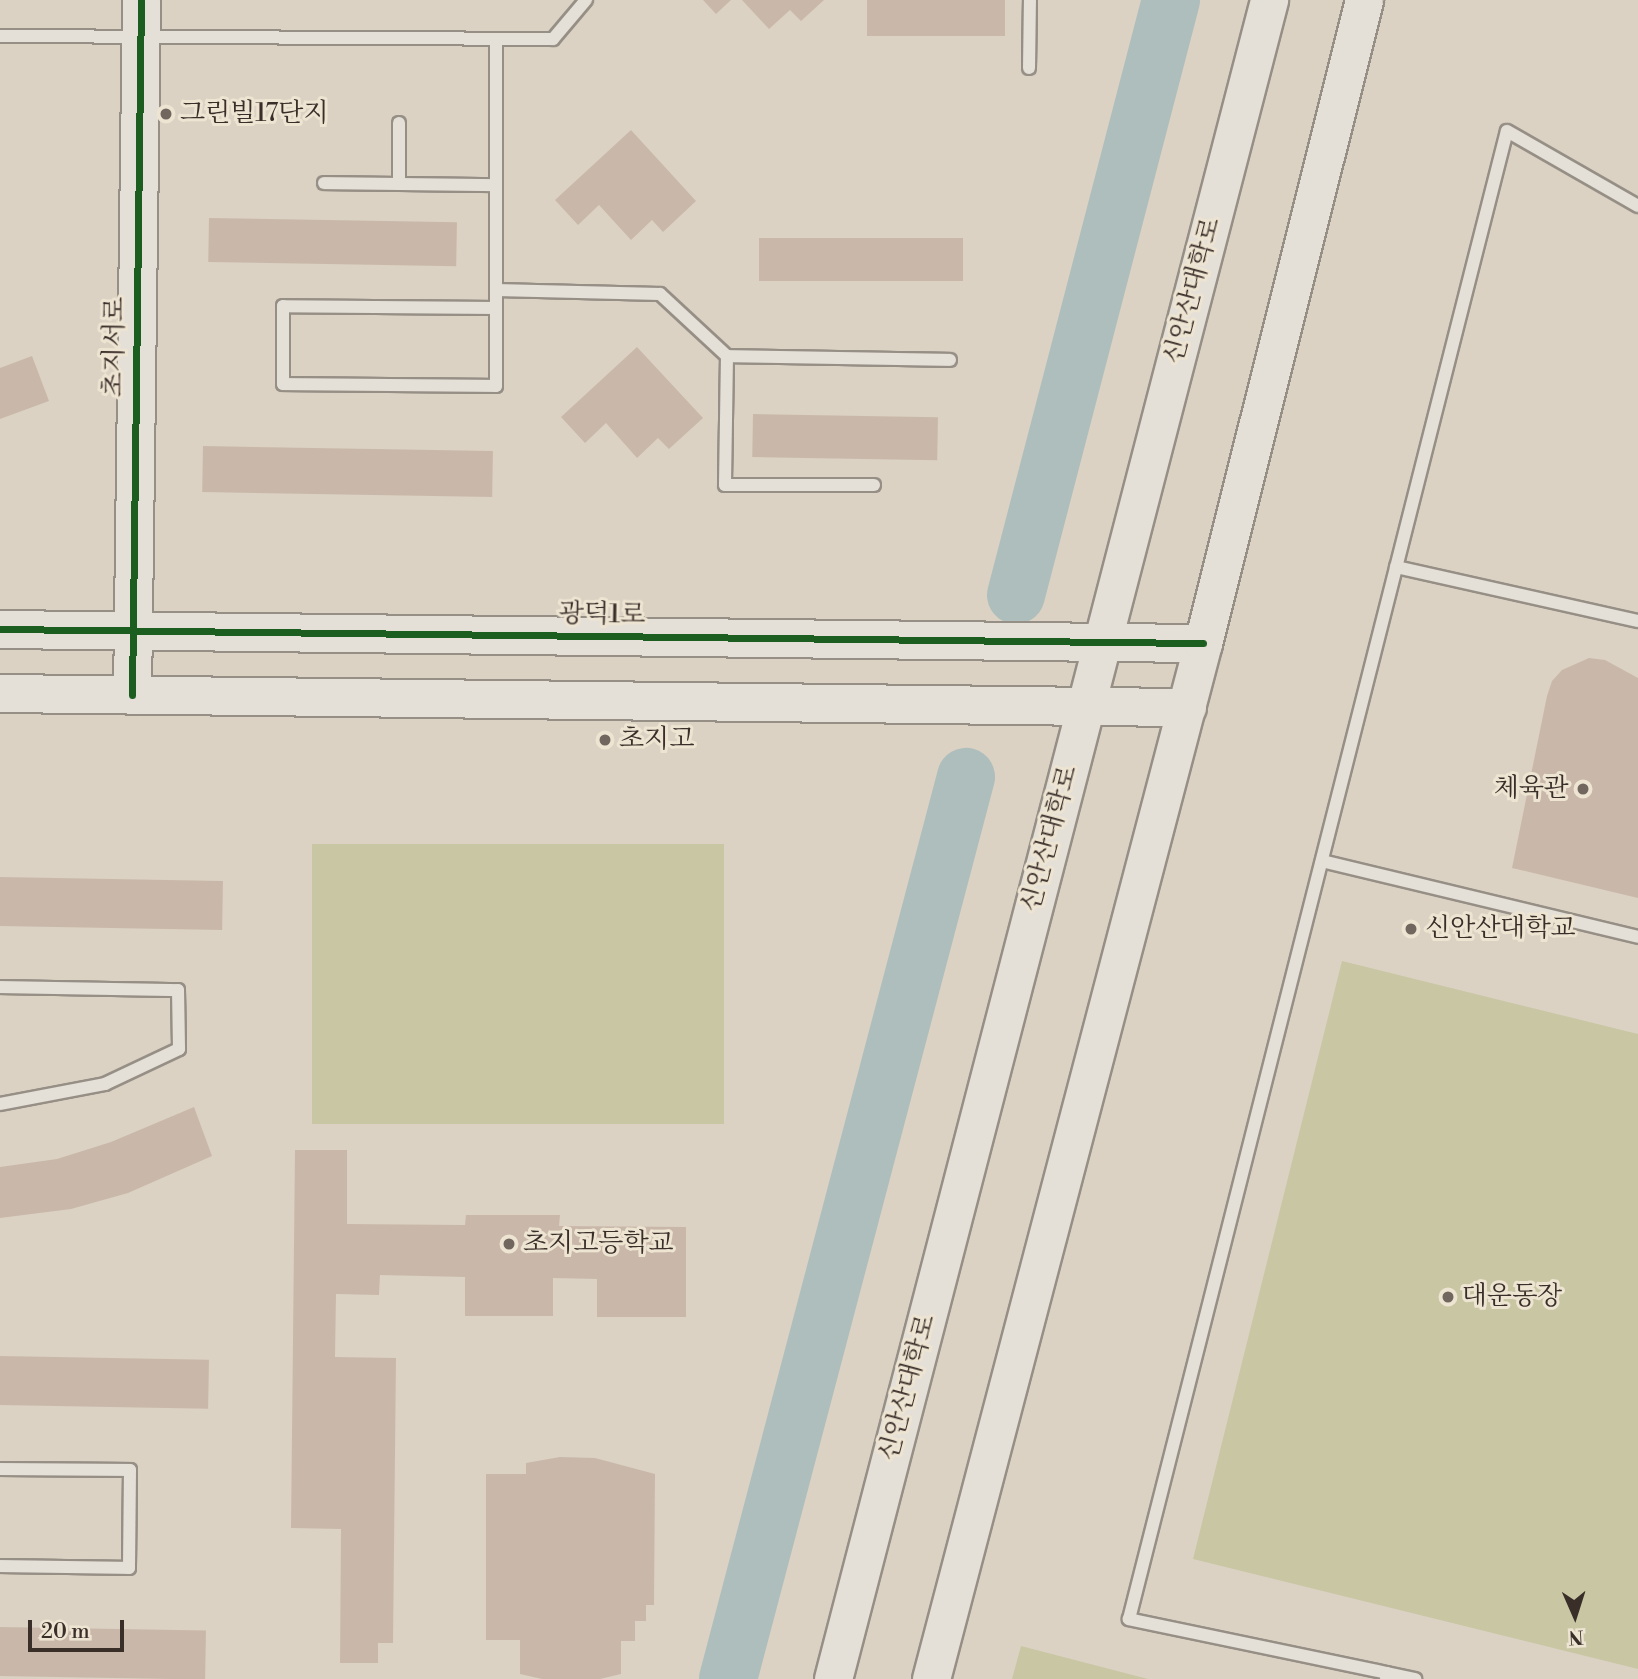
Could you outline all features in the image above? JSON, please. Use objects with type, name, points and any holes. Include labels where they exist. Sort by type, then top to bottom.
[{"type":"main road","name":"초지서로","points":[[132,695],[141,0]]},
{"type":"main road","name":"신안산대학로","points":[[833,1679],[1269,0]]},
{"type":"main road","points":[[931,1679],[1203,643],[1364,0]]},
{"type":"main road","name":"광덕1로","points":[[0,629],[1203,643]]},
{"type":"main road","points":[[0,693],[1186,707]]},
{"type":"lane","points":[[0,36],[553,39],[586,0]]},
{"type":"lane","points":[[1029,68],[1030,0]]},
{"type":"lane","points":[[496,39],[496,185],[496,290],[496,308],[496,386],[283,384],[283,306],[496,308]]},
{"type":"lane","points":[[399,123],[399,184]]},
{"type":"lane","points":[[1415,1679],[1386,1676],[1129,1619],[1507,131],[1638,206]]},
{"type":"lane","points":[[324,183],[496,185]]},
{"type":"lane","points":[[496,290],[660,294],[727,356],[950,360]]},
{"type":"lane","points":[[727,356],[725,485],[874,485]]},
{"type":"lane","points":[[1396,567],[1638,621]]},
{"type":"lane","points":[[1322,861],[1638,937]]},
{"type":"lane","points":[[0,987],[178,990],[179,1049],[105,1084],[0,1104]]},
{"type":"lane","points":[[0,1469],[130,1471],[129,1568],[0,1566]]},
{"type":"shaded area","points":[[312,844],[724,844],[724,1124],[312,1124]]},
{"type":"shaded area","name":"대운동장","points":[[1342,961],[1638,1034],[1638,1669],[1193,1559]]},
{"type":"shaded area","points":[[1021,1646],[1148,1679],[1012,1679]]},
{"type":"building","points":[[703,0],[731,0],[716,14]]},
{"type":"building","points":[[742,0],[824,0],[801,21],[790,10],[769,29]]},
{"type":"building","points":[[867,0],[1005,0],[1005,36],[867,36]]},
{"type":"building","points":[[631,130],[696,201],[663,232],[652,220],[631,240],[599,205],[578,225],[555,200]]},
{"type":"building","points":[[209,218],[457,222],[456,266],[208,262]]},
{"type":"building","points":[[759,238],[963,238],[963,281],[759,281]]},
{"type":"building","points":[[637,347],[703,418],[669,449],[658,438],[637,458],[606,423],[585,443],[561,417]]},
{"type":"building","points":[[32,356],[49,401],[0,419],[0,368]]},
{"type":"building","points":[[753,414],[938,417],[937,460],[752,457]]},
{"type":"building","points":[[203,446],[493,451],[492,497],[202,492]]},
{"type":"building","name":"체육관","points":[[1589,658],[1605,660],[1638,678],[1638,898],[1512,868],[1552,681],[1562,670]]},
{"type":"building","points":[[0,877],[223,881],[222,930],[0,926]]},
{"type":"building","points":[[194,1107],[212,1156],[128,1193],[71,1209],[0,1218],[0,1167],[57,1159],[111,1142]]},
{"type":"building","name":"초지고등학교","points":[[295,1150],[347,1150],[347,1224],[465,1225],[466,1215],[560,1215],[559,1226],[686,1227],[686,1317],[597,1317],[597,1279],[553,1278],[553,1316],[465,1316],[465,1277],[380,1275],[379,1295],[336,1294],[335,1357],[396,1358],[393,1643],[378,1643],[378,1663],[340,1663],[341,1529],[291,1528]]},
{"type":"building","points":[[0,1356],[209,1360],[208,1409],[0,1405]]},
{"type":"building","points":[[560,1457],[595,1458],[655,1474],[654,1605],[646,1605],[646,1621],[635,1621],[635,1641],[621,1641],[621,1674],[600,1679],[542,1679],[520,1674],[520,1640],[486,1640],[486,1474],[526,1474],[526,1463]]},
{"type":"building","points":[[0,1627],[206,1631],[205,1679],[0,1676]]},
{"type":"waterway","points":[[1016,595],[1171,0]]},
{"type":"waterway","points":[[728,1679],[966,777]]},
{"type":"cycle path","points":[[132,695],[141,0]]},
{"type":"cycle path","points":[[0,629],[1203,643]]},
{"type":"place","name":"그린빌17단지","points":[[166,114]]},
{"type":"place","name":"초지고","points":[[605,740]]},
{"type":"place","name":"체육관","points":[[1583,789]]},
{"type":"place","name":"신안산대학교","points":[[1411,929]]},
{"type":"place","name":"초지고등학교","points":[[509,1244]]},
{"type":"place","name":"대운동장","points":[[1448,1297]]}]
